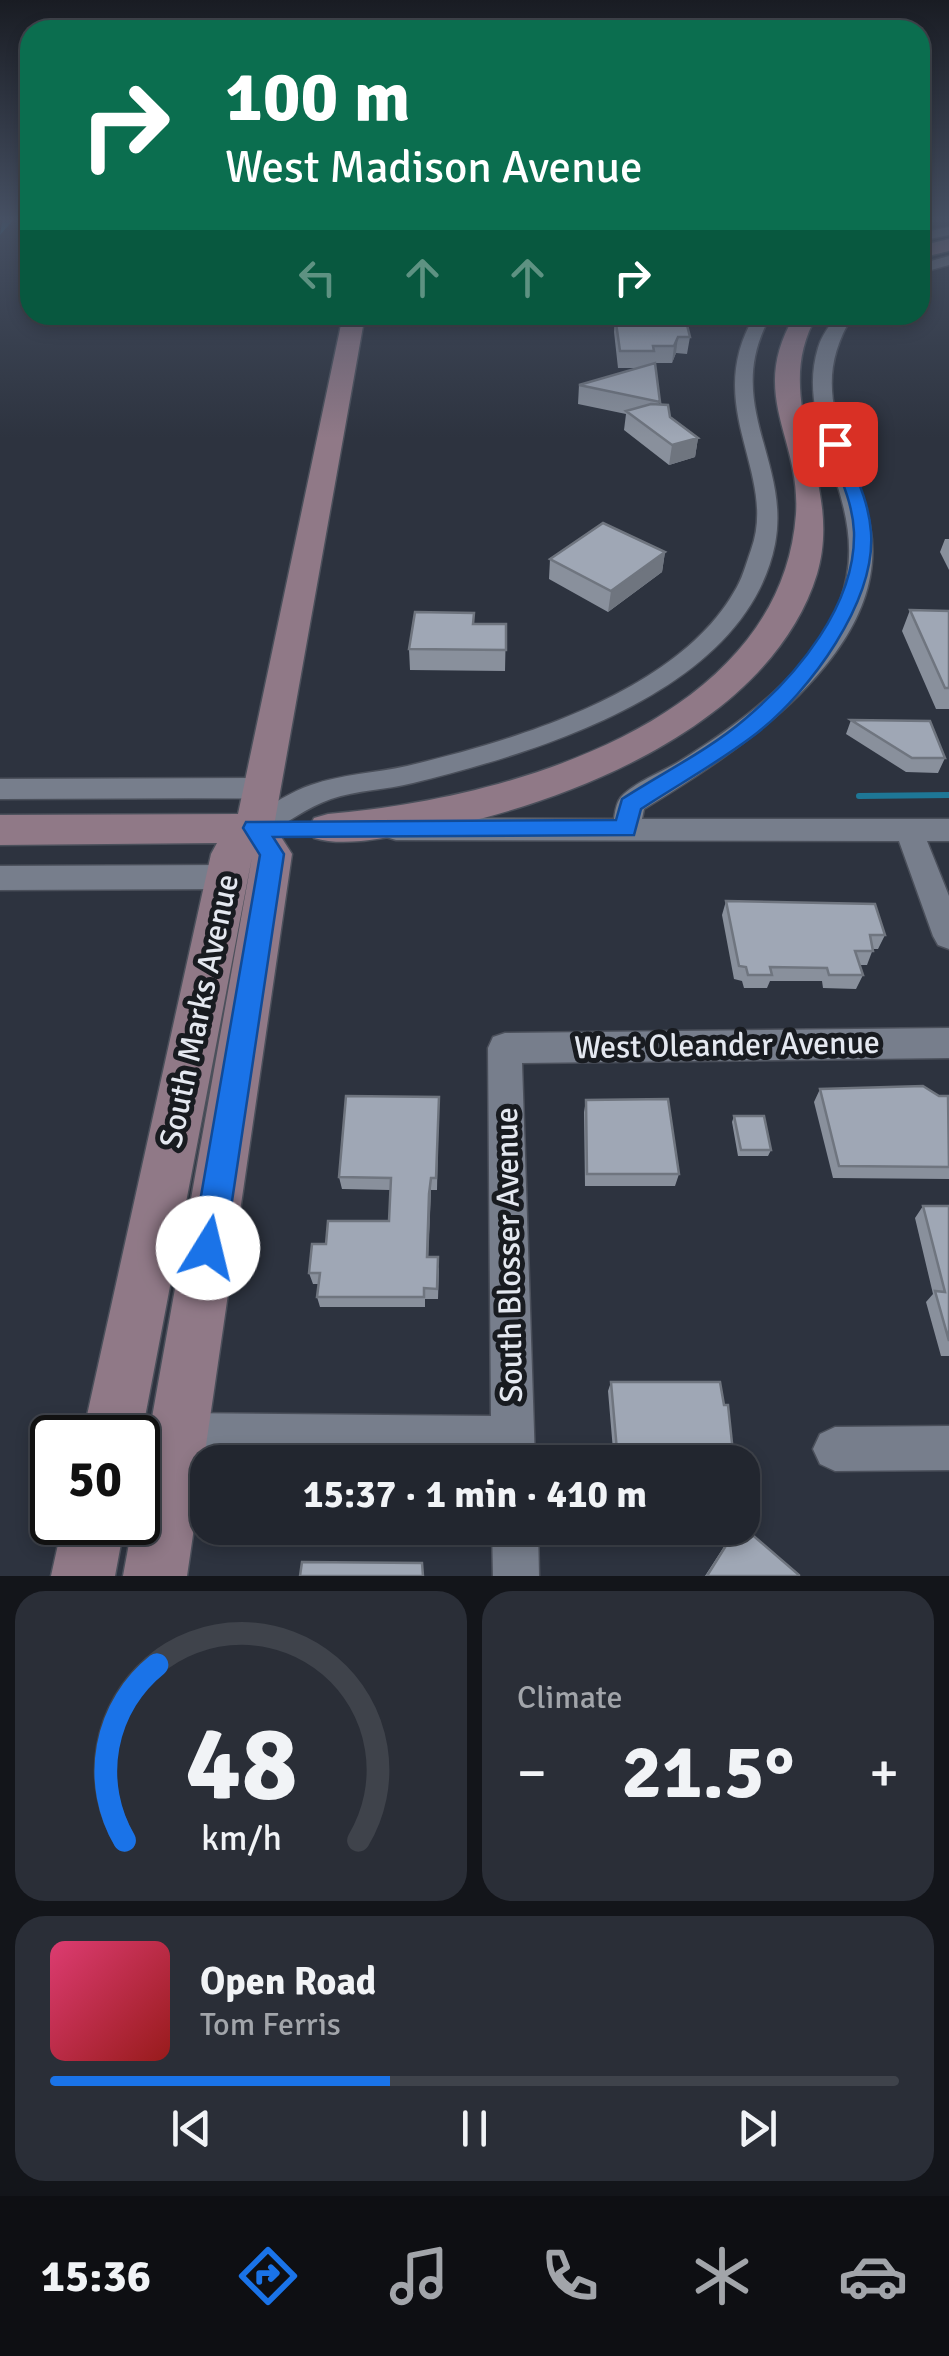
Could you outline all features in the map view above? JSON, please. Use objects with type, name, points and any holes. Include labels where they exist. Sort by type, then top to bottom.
[{"type":"main road","name":"South Marks Avenue","points":[[116,1415],[231,854],[259,808],[352,325]]},
{"type":"main road","points":[[328,828],[452,811],[573,771],[701,706],[754,658],[795,596],[810,539],[810,507],[786,396],[784,368],[789,344],[800,325]]},
{"type":"main road","name":"South Marks Avenue","points":[[155,1576],[272,854],[259,808]]},
{"type":"main road","points":[[0,830],[259,808]]},
{"type":"main road","points":[[83,1576],[89,1545]]},
{"type":"street","points":[[259,808],[404,776],[557,731],[638,693],[702,645],[747,592],[764,545],[762,478],[742,383],[748,340],[757,325]]},
{"type":"street","points":[[626,829],[630,804],[708,757],[750,727],[781,697],[816,656],[846,608],[861,564],[862,531],[858,504],[835,444],[818,373],[822,352],[838,325]]},
{"type":"street","points":[[0,789],[259,808],[328,828],[949,830]]},
{"type":"street","points":[[909,830],[949,936]]},
{"type":"street","points":[[0,878],[226,877]]},
{"type":"street","name":"West Oleander Avenue","points":[[505,1048],[949,1043]]},
{"type":"street","name":"South Blosser Avenue","points":[[505,1048],[513,1445]]},
{"type":"street","points":[[179,1435],[402,1445]]},
{"type":"street","points":[[835,1449],[949,1448]]},
{"type":"street","points":[[515,1545],[516,1576]]},
{"type":"building","points":[[616,325],[687,325],[690,337],[678,337],[674,346],[653,346],[654,351],[620,351]]},
{"type":"building","points":[[655,363],[660,402],[579,385]]},
{"type":"building","points":[[651,404],[668,405],[670,417],[698,438],[672,445],[626,411]]},
{"type":"building","points":[[603,523],[665,552],[611,591],[550,559]]},
{"type":"building","points":[[910,610],[949,611],[949,688],[945,688]]},
{"type":"building","points":[[415,612],[474,613],[473,624],[506,624],[506,650],[409,649]]},
{"type":"building","points":[[851,720],[930,721],[945,758],[912,758]]},
{"type":"building","points":[[726,901],[875,904],[885,935],[870,935],[873,951],[855,951],[863,975],[829,975],[827,968],[770,967],[772,975],[748,975],[746,967],[739,966]]},
{"type":"building","points":[[923,1086],[939,1096],[948,1096],[949,1167],[839,1166],[820,1089]]},
{"type":"building","points":[[346,1096],[439,1097],[436,1178],[431,1178],[429,1194],[427,1257],[438,1257],[437,1289],[424,1288],[424,1297],[317,1297],[320,1273],[309,1273],[312,1244],[326,1244],[328,1221],[389,1221],[391,1178],[339,1177]]},
{"type":"building","points":[[668,1099],[679,1174],[587,1174],[586,1100]]},
{"type":"building","points":[[734,1116],[764,1116],[771,1150],[741,1150]]},
{"type":"building","points":[[923,1206],[949,1206],[949,1341],[935,1291],[945,1292]]},
{"type":"building","points":[[611,1382],[720,1382],[724,1405],[728,1405],[732,1445],[617,1445]]},
{"type":"building","points":[[760,1541],[799,1575],[799,1576],[707,1576],[726,1545],[760,1545]]},
{"type":"building","points":[[302,1562],[422,1563],[423,1576],[300,1576]]},
{"type":"waterway","points":[[859,796],[949,795]]},
{"type":"route","points":[[208,1248],[272,854],[254,828],[626,829],[630,804],[750,727],[781,697],[834,632],[861,564],[862,531],[858,504],[835,444]]}]
